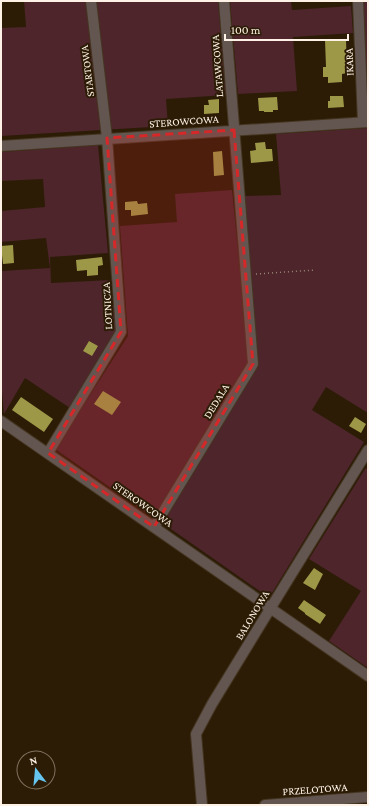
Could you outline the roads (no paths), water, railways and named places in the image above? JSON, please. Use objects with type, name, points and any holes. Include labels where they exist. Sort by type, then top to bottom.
[{"type":"street","name":"STARTOWA","points":[[91,1],[107,138]]},
{"type":"street","name":"LATAWCOWA","points":[[224,1],[234,130]]},
{"type":"street","name":"IKARA","points":[[358,1],[366,122]]},
{"type":"street","name":"STEROWCOWA","points":[[1,146],[366,122]]},
{"type":"street","name":"DEDALA","points":[[154,527],[253,364],[234,130]]},
{"type":"street","name":"LOTNICZA","points":[[48,453],[122,332],[107,138]]},
{"type":"street","name":"STEROWCOWA","points":[[1,421],[368,676]]},
{"type":"street","name":"BALONOWA","points":[[202,805],[196,734],[212,704],[367,453]]},
{"type":"street","name":"PRZELOTOWA","points":[[265,805],[368,797]]}]
